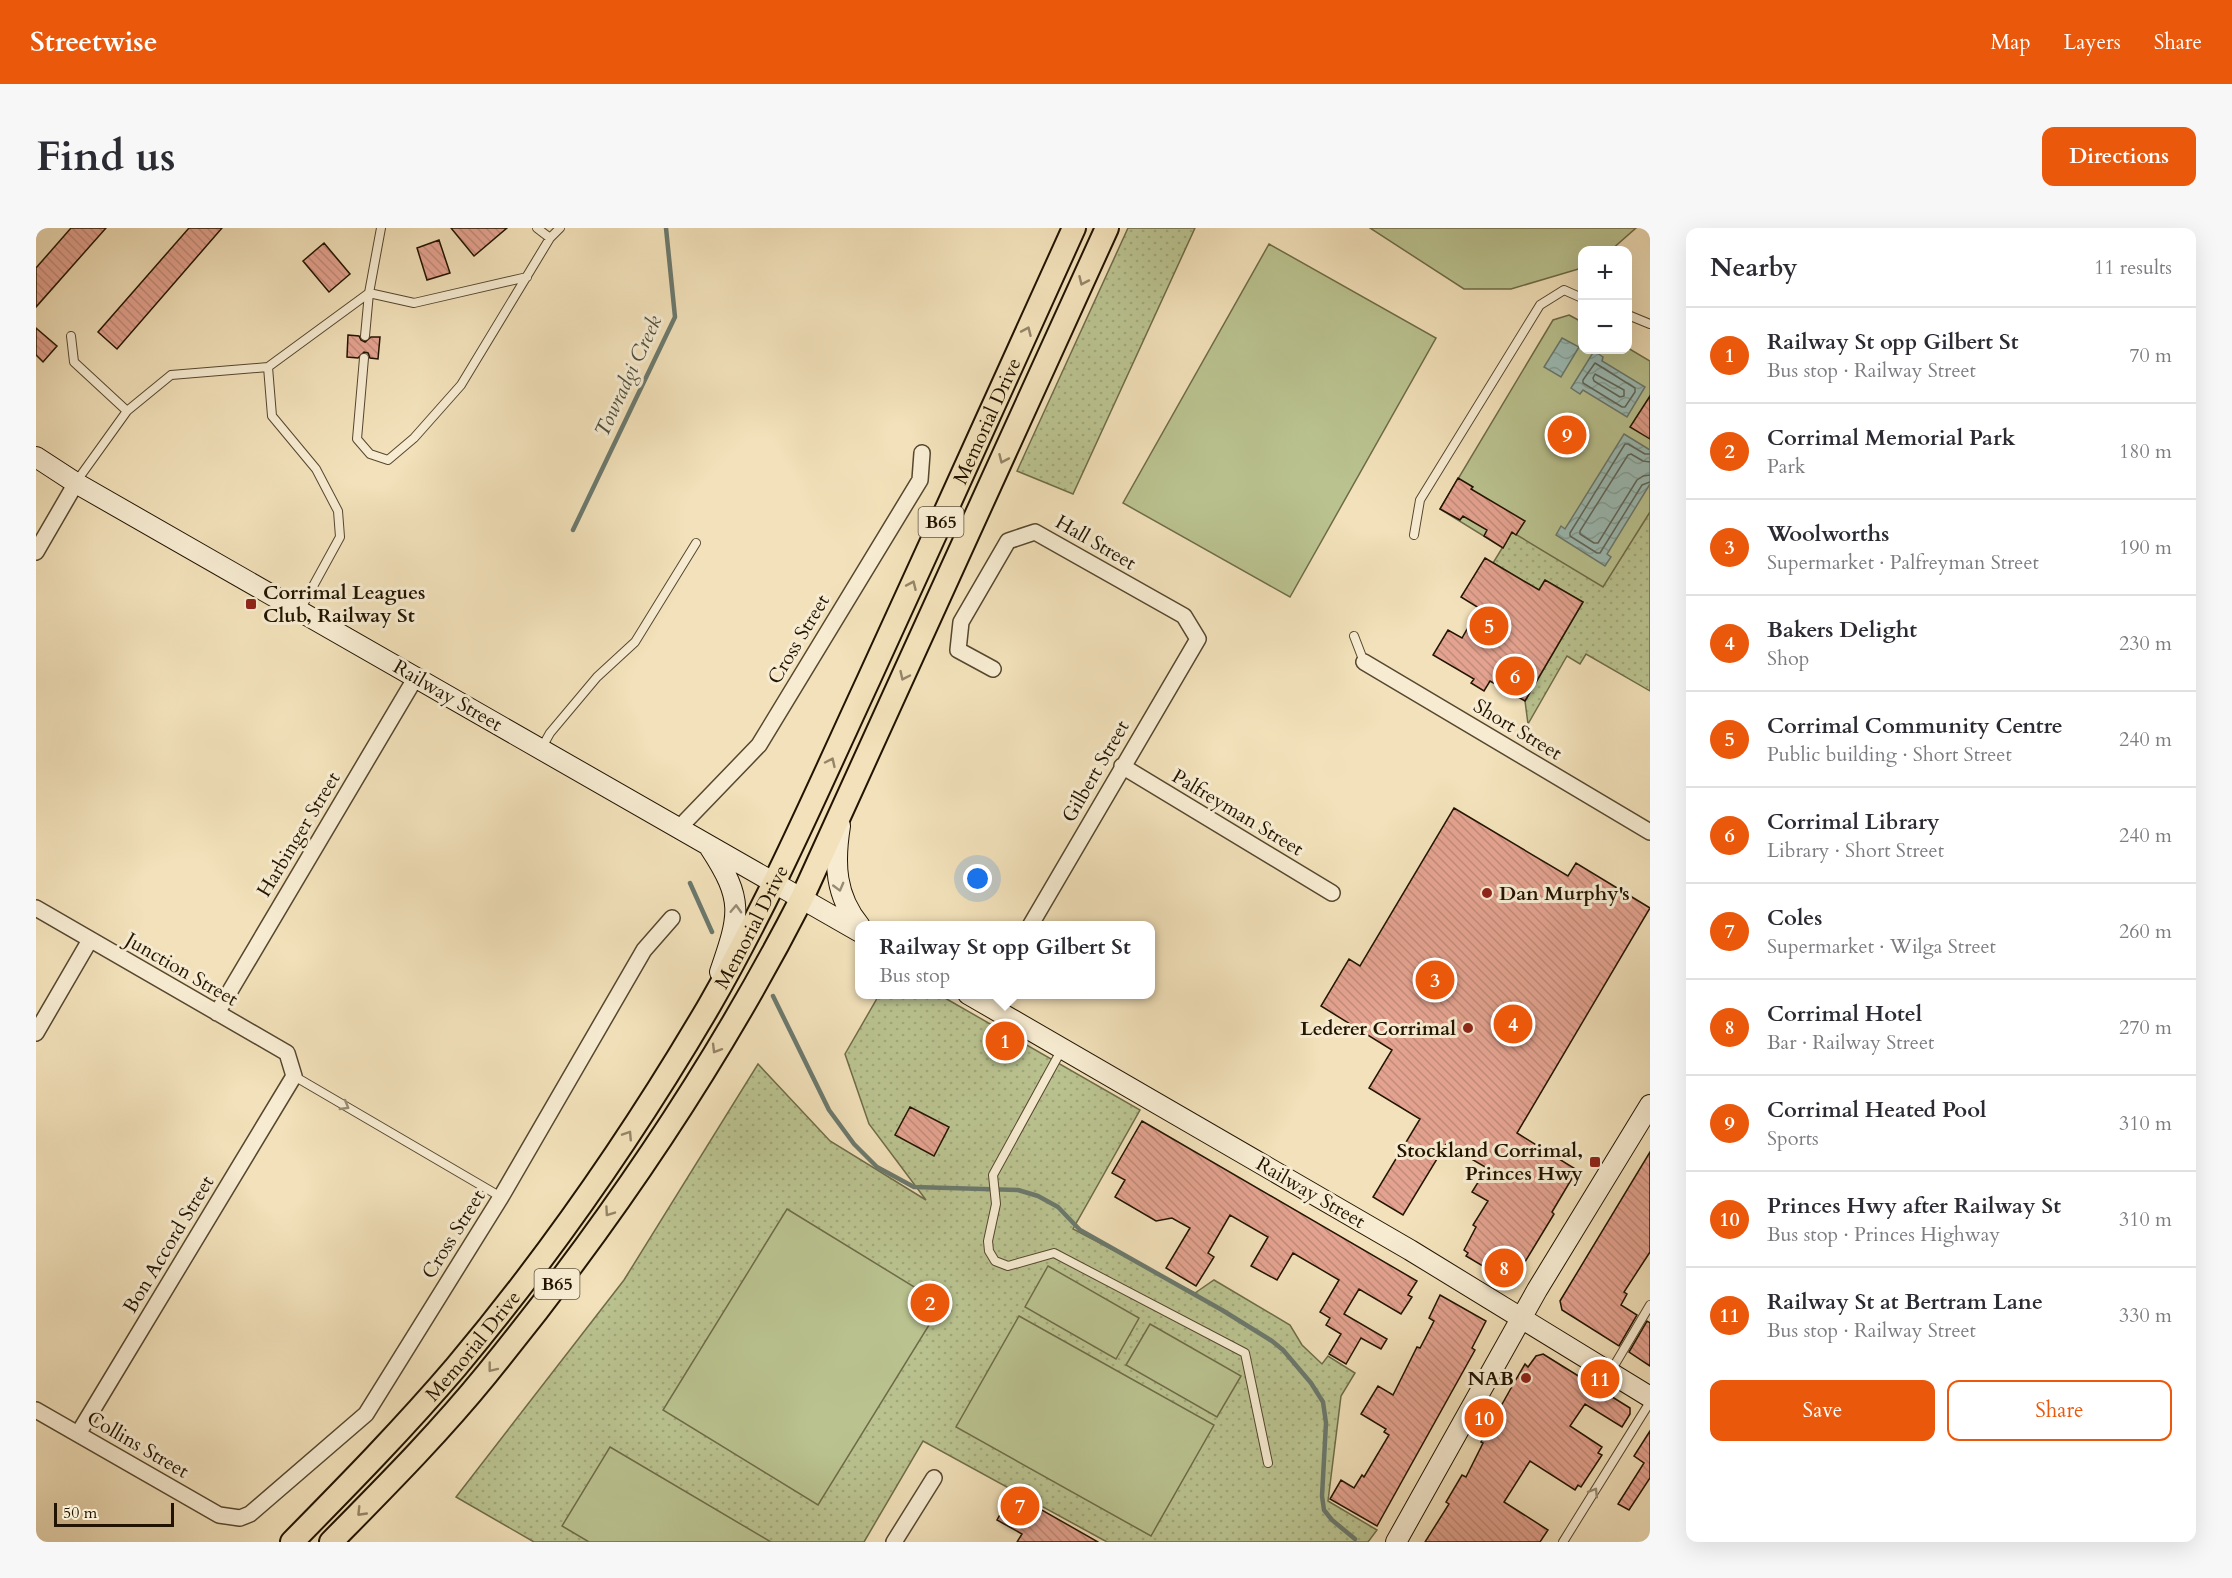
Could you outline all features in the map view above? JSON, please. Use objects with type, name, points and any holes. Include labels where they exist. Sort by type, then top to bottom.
[{"type":"main road","name":"Memorial Drive","points":[[292,1542],[400,1430],[457,1366],[514,1294],[576,1212],[709,1005],[776,882],[1074,228]]},
{"type":"main road","name":"Memorial Drive","points":[[331,1542],[422,1448],[485,1377],[602,1223],[701,1074],[747,999],[802,898],[1107,228]]},
{"type":"main road","name":"Railway Street","points":[[36,457],[76,483],[855,929]]},
{"type":"main road","points":[[843,809],[836,850],[837,878],[845,904],[857,921]]},
{"type":"main road","points":[[708,844],[731,882],[736,900],[731,939],[709,1005]]},
{"type":"main road","name":"Railway Street","points":[[983,999],[1062,1049],[1521,1317],[1650,1397]]},
{"type":"main road","points":[[1396,1542],[1521,1317],[1650,1105]]},
{"type":"street","name":"Cross Street","points":[[679,828],[759,745],[920,480],[922,453]]},
{"type":"street","points":[[36,552],[76,483]]},
{"type":"street","name":"Hall Street","points":[[993,669],[958,650],[961,622],[1008,541],[1035,532],[1184,616],[1198,639]]},
{"type":"street","name":"Gilbert Street","points":[[1033,921],[1198,639]]},
{"type":"street","name":"Short Street","points":[[1364,662],[1650,832]]},
{"type":"street","name":"Harbinger Street","points":[[217,1013],[416,677]]},
{"type":"street","name":"Palfreyman Street","points":[[1122,766],[1332,893]]},
{"type":"street","name":"Junction Street","points":[[36,908],[287,1053],[294,1076]]},
{"type":"street","name":"Cross Street","points":[[219,1515],[240,1518],[250,1514],[366,1414],[501,1197],[644,950],[672,918]]},
{"type":"street","points":[[36,1033],[90,940]]},
{"type":"street","name":"Bon Accord Street","points":[[78,1434],[294,1076]]},
{"type":"street","name":"Collins Street","points":[[36,1410],[219,1515]]},
{"type":"street","points":[[894,1542],[934,1478]]},
{"type":"lane","points":[[365,336],[369,293],[381,228]]},
{"type":"lane","points":[[537,228],[550,238]]},
{"type":"lane","points":[[364,358],[357,440],[370,453],[388,460],[414,438],[461,385],[550,238],[560,228]]},
{"type":"lane","points":[[76,483],[127,411],[171,375],[268,367],[369,293],[414,303],[527,277]]},
{"type":"lane","points":[[1414,535],[1420,501],[1540,305],[1564,291],[1578,296]]},
{"type":"lane","points":[[1632,317],[1650,324]]},
{"type":"lane","points":[[71,336],[74,362],[127,411]]},
{"type":"lane","points":[[268,367],[272,416],[316,469],[338,511],[340,537],[300,610]]},
{"type":"lane","points":[[541,749],[550,733],[597,677],[636,642],[696,543]]},
{"type":"lane","points":[[1354,636],[1364,662]]},
{"type":"lane","points":[[1062,1049],[993,1175],[996,1204],[987,1241],[990,1251],[995,1261],[1008,1266],[1054,1253],[1245,1353],[1268,1463]]},
{"type":"lane","points":[[294,1076],[501,1197]]},
{"type":"lane","points":[[1610,1372],[1650,1305]]},
{"type":"lane","points":[[1563,1542],[1650,1402]]},
{"type":"green space","points":[[1128,228],[1195,228],[1073,494],[1017,471]]},
{"type":"green space","points":[[1370,228],[1636,228],[1616,246],[1578,246],[1578,269],[1511,289],[1464,289]]},
{"type":"green space","points":[[1269,244],[1436,338],[1290,597],[1123,503]]},
{"type":"green space","points":[[1569,315],[1578,320],[1578,354],[1632,354],[1632,350],[1650,361],[1650,512],[1603,587],[1512,532],[1503,548],[1440,509],[1553,320]]},
{"type":"green space","points":[[1650,511],[1650,691],[1586,654],[1580,664],[1567,656],[1528,724],[1525,701],[1583,602],[1545,580],[1539,590],[1493,563],[1512,532]]},
{"type":"green space","points":[[877,999],[947,999],[1140,1110],[1073,1229],[1195,1293],[1214,1280],[1290,1325],[1302,1345],[1322,1364],[1328,1356],[1355,1373],[1341,1396],[1328,1501],[1377,1530],[1368,1542],[1107,1542],[923,1441],[864,1542],[534,1542],[456,1497],[624,1280],[758,1064],[830,1141],[926,1200],[869,1124],[845,1054]]},
{"type":"green space","points":[[787,1209],[942,1304],[818,1505],[663,1410]]},
{"type":"green space","points":[[1048,1266],[1139,1318],[1116,1359],[1025,1307]]},
{"type":"green space","points":[[1019,1316],[1214,1425],[1151,1536],[956,1427]]},
{"type":"green space","points":[[1150,1324],[1241,1376],[1217,1417],[1126,1365]]},
{"type":"green space","points":[[610,1447],[771,1542],[589,1542],[562,1526]]},
{"type":"water","points":[[1562,338],[1578,346],[1561,377],[1544,367]]},
{"type":"water","points":[[1592,354],[1598,354],[1603,357],[1602,361],[1645,387],[1627,417],[1583,390],[1580,394],[1571,388]]},
{"type":"water","points":[[1624,434],[1650,450],[1650,484],[1607,554],[1611,557],[1605,566],[1556,535],[1561,526],[1565,529]]},
{"type":"building","points":[[71,228],[106,228],[36,307],[36,268]]},
{"type":"building","points":[[189,228],[222,228],[117,349],[98,332]]},
{"type":"building","points":[[451,228],[507,228],[474,256]]},
{"type":"building","points":[[439,240],[450,273],[427,280],[417,248]]},
{"type":"building","points":[[324,243],[350,274],[329,292],[303,261]]},
{"type":"building","points":[[36,328],[57,346],[43,362],[36,355]]},
{"type":"building","points":[[348,335],[359,336],[365,342],[371,337],[380,337],[378,359],[370,358],[368,353],[364,352],[358,358],[347,357]]},
{"type":"building","points":[[1650,396],[1650,439],[1630,427]]},
{"type":"building","points":[[1458,478],[1473,487],[1471,489],[1525,521],[1516,535],[1512,532],[1503,548],[1484,536],[1487,530],[1463,516],[1460,520],[1440,509]]},
{"type":"building","points":[[1485,558],[1539,590],[1545,580],[1583,602],[1525,701],[1490,681],[1484,691],[1471,683],[1474,679],[1433,655],[1448,630],[1462,638],[1479,608],[1461,597]]},
{"type":"building","name":"Lederer Corrimal","points":[[1454,808],[1568,876],[1576,863],[1650,908],[1517,1133],[1577,1170],[1552,1212],[1554,1214],[1514,1280],[1508,1281],[1466,1256],[1468,1253],[1464,1250],[1476,1227],[1473,1225],[1488,1201],[1472,1192],[1487,1168],[1446,1144],[1403,1215],[1373,1197],[1420,1119],[1369,1088],[1392,1050],[1321,1006],[1349,959],[1360,966]]},
{"type":"building","points":[[910,1107],[949,1127],[934,1156],[895,1135]]},
{"type":"building","points":[[1142,1121],[1417,1281],[1408,1295],[1412,1297],[1401,1314],[1359,1289],[1344,1314],[1387,1339],[1381,1349],[1361,1338],[1346,1364],[1329,1354],[1341,1334],[1326,1325],[1330,1318],[1320,1312],[1339,1280],[1293,1253],[1277,1280],[1251,1266],[1268,1237],[1230,1215],[1208,1253],[1214,1257],[1196,1286],[1166,1268],[1190,1228],[1172,1218],[1156,1221],[1115,1197],[1125,1180],[1112,1173]]},
{"type":"building","points":[[1650,1152],[1650,1252],[1624,1292],[1627,1294],[1621,1305],[1637,1315],[1619,1346],[1562,1310],[1560,1301]]},
{"type":"building","points":[[1440,1295],[1486,1321],[1472,1348],[1475,1350],[1377,1526],[1330,1499],[1341,1480],[1354,1488],[1362,1475],[1364,1477],[1389,1435],[1384,1432],[1386,1429],[1361,1414],[1378,1386],[1393,1395],[1417,1347],[1420,1348],[1434,1321],[1429,1318]]},
{"type":"building","points":[[1647,1321],[1650,1323],[1650,1366],[1629,1352]]},
{"type":"building","points":[[1543,1354],[1630,1408],[1630,1414],[1622,1427],[1585,1404],[1570,1426],[1602,1447],[1598,1453],[1602,1455],[1581,1487],[1578,1485],[1575,1490],[1530,1461],[1504,1502],[1548,1530],[1540,1542],[1425,1542],[1449,1504],[1446,1502],[1462,1475],[1466,1477],[1483,1443],[1481,1442],[1525,1364],[1528,1367],[1536,1356]]},
{"type":"building","points":[[1650,1431],[1650,1478],[1629,1510],[1618,1504],[1644,1463],[1634,1456]]},
{"type":"building","points":[[1012,1493],[1098,1542],[1017,1542],[1022,1534],[997,1520]]},
{"type":"waterway","name":"Towradgi Creek","points":[[573,530],[675,317],[666,228]]},
{"type":"waterway","points":[[690,883],[712,932]]},
{"type":"waterway","points":[[773,996],[829,1110],[854,1144],[877,1167],[914,1187],[1018,1190],[1038,1196],[1058,1207],[1080,1230],[1222,1310],[1283,1350],[1311,1383],[1323,1402],[1326,1423],[1322,1496],[1324,1510],[1332,1520],[1355,1539]]},
{"type":"place","name":"Corrimal Heated Pool","points":[[1567,435]]},
{"type":"place","name":"Corrimal Leagues Club, Railway St","points":[[251,604]]},
{"type":"place","name":"Corrimal Community Centre","points":[[1489,626]]},
{"type":"place","name":"Corrimal Library","points":[[1515,676]]},
{"type":"place","name":"Dan Murphy's","points":[[1487,893]]},
{"type":"place","name":"Woolworths","points":[[1435,980]]},
{"type":"place","name":"Bakers Delight","points":[[1513,1024]]},
{"type":"place","name":"Lederer Corrimal","points":[[1468,1028]]},
{"type":"place","name":"Railway St opp Gilbert St","points":[[1005,1041]]},
{"type":"place","name":"Stockland Corrimal, Princes Hwy","points":[[1595,1162]]},
{"type":"place","name":"Corrimal Hotel","points":[[1504,1268]]},
{"type":"place","name":"Corrimal Memorial Park","points":[[930,1303]]},
{"type":"place","name":"NAB","points":[[1526,1378]]},
{"type":"place","name":"Railway St at Bertram Lane","points":[[1600,1379]]},
{"type":"place","name":"Princes Hwy after Railway St","points":[[1484,1418]]},
{"type":"place","name":"Coles","points":[[1020,1506]]}]
